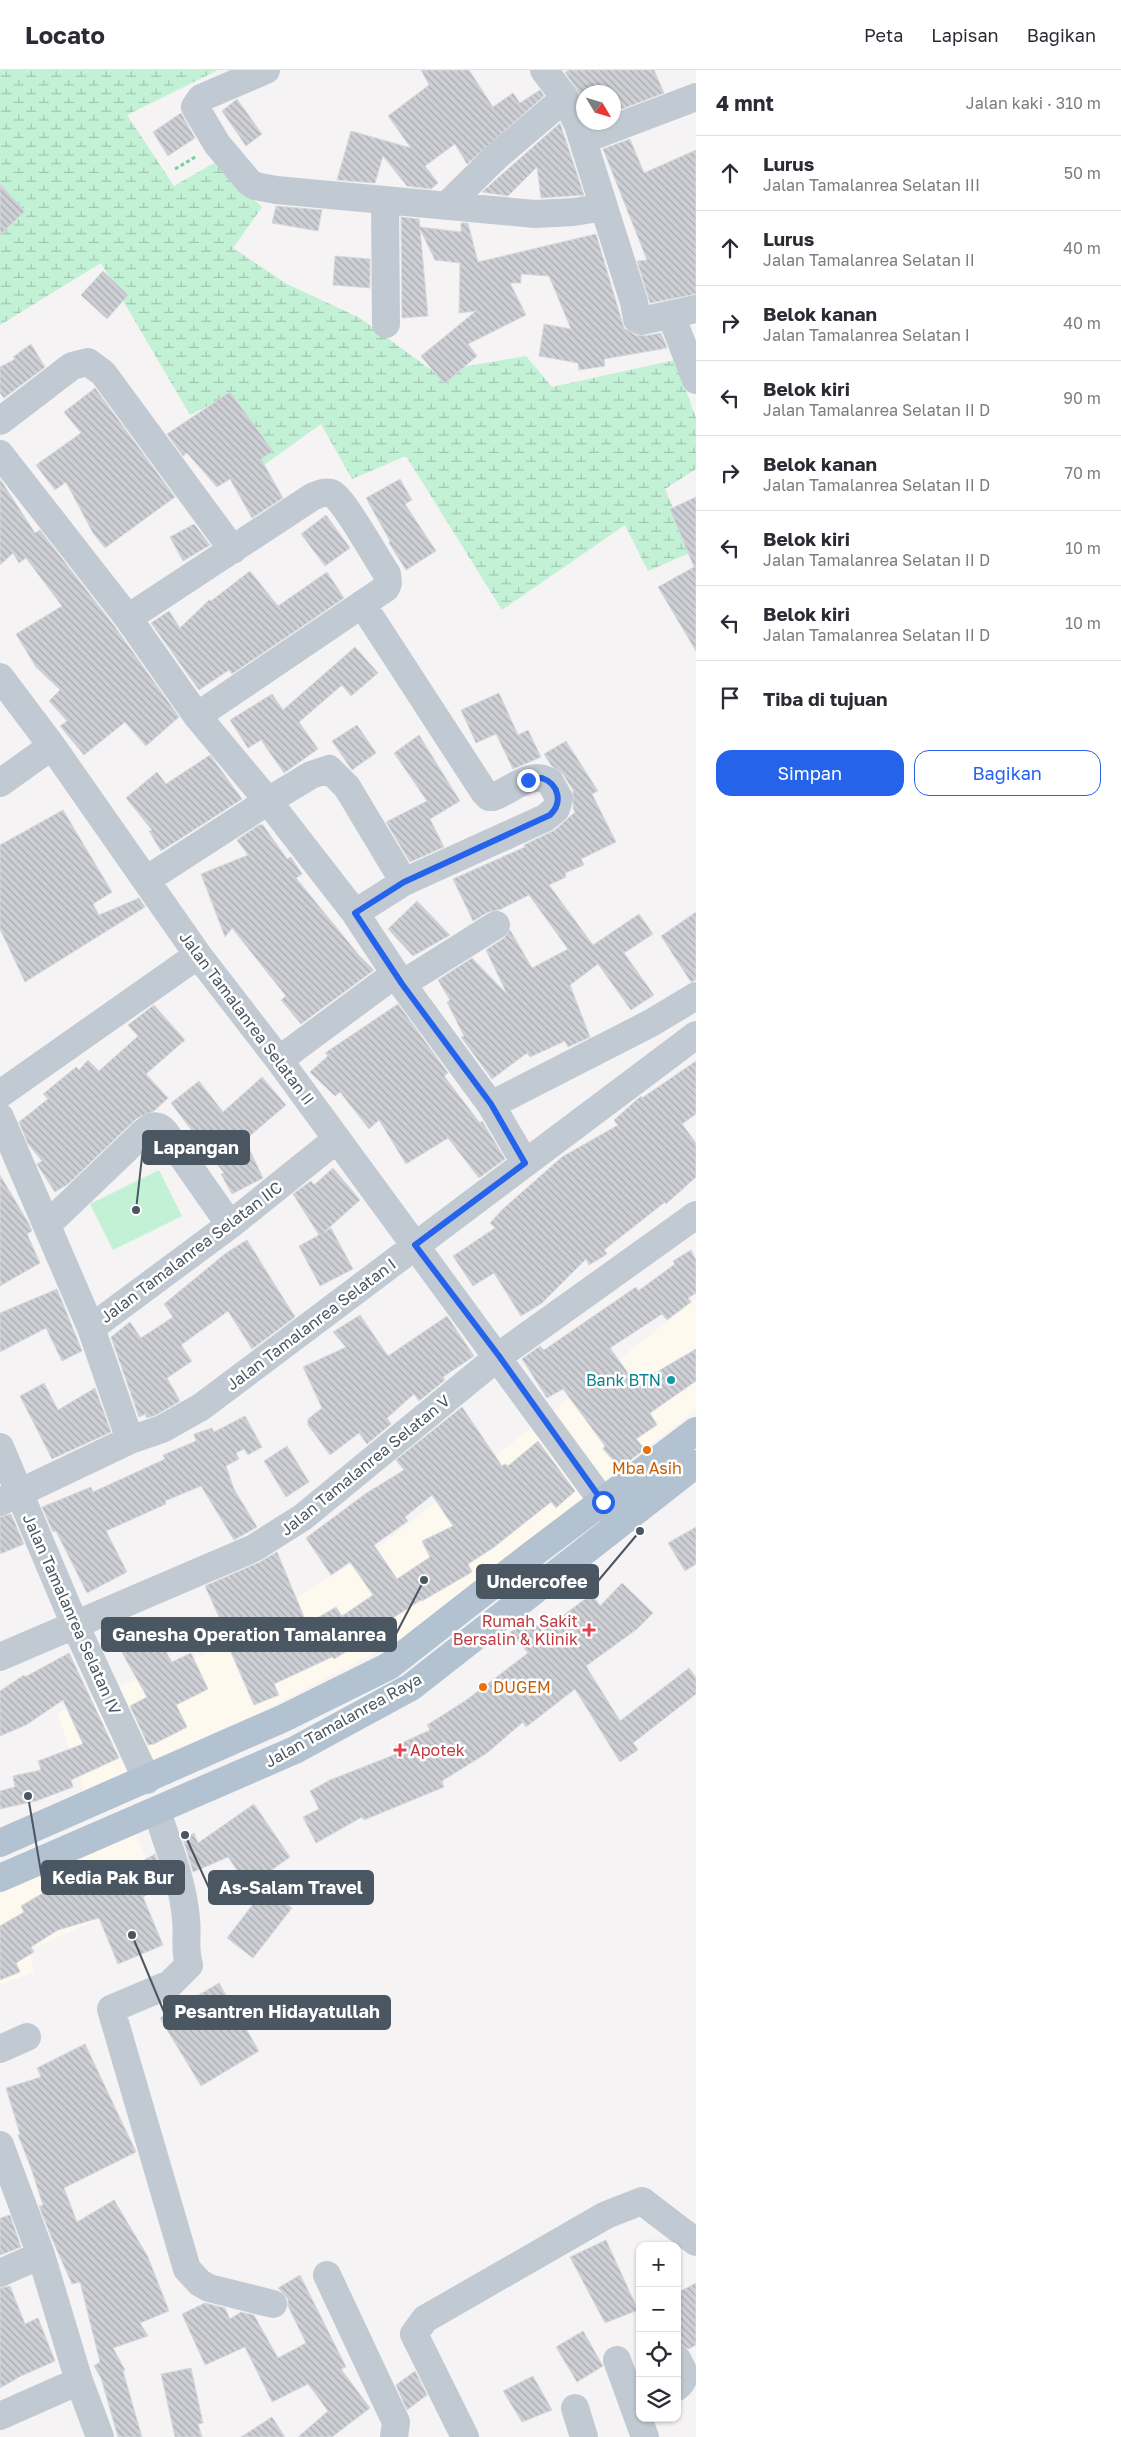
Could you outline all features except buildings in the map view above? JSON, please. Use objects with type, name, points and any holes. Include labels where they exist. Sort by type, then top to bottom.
[{"type":"main road","name":"Jalan Tamalanrea Raya","points":[[0,1843],[148,1780],[284,1718],[389,1666],[530,1556],[696,1431]]},
{"type":"main road","name":"Jalan Tamalanrea Raya","points":[[0,1878],[295,1750],[411,1687],[696,1464]]},
{"type":"street","points":[[266,70],[201,98],[195,108],[217,144],[249,182],[264,189],[540,214],[604,208]]},
{"type":"street","points":[[544,70],[565,98],[575,117],[634,302],[637,319],[641,321],[683,312],[696,380]]},
{"type":"street","points":[[583,140],[696,97]]},
{"type":"street","points":[[446,206],[497,156],[565,98]]},
{"type":"street","points":[[385,201],[386,324]]},
{"type":"street","points":[[0,421],[72,366],[88,362],[103,373],[233,550]]},
{"type":"street","points":[[0,454],[128,618],[197,716],[268,801],[355,913],[398,979],[491,1104],[525,1163]]},
{"type":"street","points":[[128,618],[312,497],[326,492],[331,493],[344,508],[388,578],[388,583],[382,592],[197,716]]},
{"type":"street","points":[[355,913],[404,882],[545,818],[556,809],[559,798],[550,782],[537,777],[489,797],[362,604]]},
{"type":"street","name":"Jalan Tamalanrea Selatan II","points":[[0,677],[52,746],[198,955],[279,1060],[499,1356],[619,1524]]},
{"type":"street","points":[[0,783],[52,746]]},
{"type":"street","points":[[146,880],[268,801],[322,770],[329,769],[347,787],[404,882]]},
{"type":"street","points":[[279,1060],[398,979],[496,925]]},
{"type":"street","points":[[0,1094],[198,955]]},
{"type":"street","points":[[491,1104],[651,1023],[696,996]]},
{"type":"street","name":"Jalan Tamalanrea Selatan I","points":[[9,1498],[130,1440],[162,1429],[201,1407],[696,1035]]},
{"type":"street","points":[[0,1117],[91,1328]]},
{"type":"street","points":[[47,1225],[144,1132],[155,1126],[161,1128],[230,1225]]},
{"type":"street","name":"Jalan Tamalanrea Selatan IIC","points":[[130,1440],[91,1328],[230,1225],[337,1139]]},
{"type":"street","name":"Jalan Tamalanrea Selatan V","points":[[0,1657],[254,1548],[275,1536],[303,1517],[499,1356],[696,1215]]},
{"type":"street","name":"Jalan Tamalanrea Selatan IV","points":[[0,1447],[9,1498],[75,1625],[148,1780]]},
{"type":"street","points":[[157,1811],[179,1881],[186,1919],[185,1951],[189,1965],[170,1984],[111,2010],[187,2268],[200,2283],[209,2288],[273,2304]]},
{"type":"street","points":[[0,2049],[27,2037]]},
{"type":"street","points":[[2,2154],[41,2255],[100,2437]]},
{"type":"street","points":[[464,2437],[414,2334],[425,2319],[606,2215],[642,2201],[696,2242]]},
{"type":"street","points":[[0,2273],[41,2255]]},
{"type":"street","points":[[327,2276],[396,2422],[394,2437]]},
{"type":"street","points":[[617,2360],[633,2388],[645,2437]]},
{"type":"street","points":[[681,2368],[685,2376],[681,2382]]},
{"type":"street","points":[[0,2416],[80,2380]]},
{"type":"street","points":[[575,2408],[584,2437]]},
{"type":"shaded area","points":[[696,1299],[696,1410],[396,1642],[265,1710],[84,1790],[57,1713],[203,1655],[380,1546]]},
{"type":"shaded area","points":[[135,1832],[159,1892],[29,1950],[34,1972],[0,1985],[0,1891]]},
{"type":"green space","points":[[0,70],[218,70],[127,115],[174,186],[214,163],[262,207],[233,248],[287,284],[360,318],[434,372],[526,356],[552,387],[675,360],[696,418],[696,469],[665,489],[692,552],[648,571],[625,525],[502,610],[406,456],[352,479],[321,424],[264,465],[225,397],[190,415],[101,263],[0,325]]},
{"type":"green space","points":[[159,1170],[182,1216],[113,1250],[90,1204]]},
{"type":"place","name":"Lapangan","points":[[136,1210]]},
{"type":"place","name":"Bank BTN","points":[[671,1380]]},
{"type":"place","name":"Mba Asih","points":[[647,1450]]},
{"type":"place","name":"Undercofee","points":[[640,1531]]},
{"type":"place","name":"Ganesha Operation Tamalanrea","points":[[424,1580]]},
{"type":"place","name":"Rumah Sakit Bersalin & Klinik","points":[[589,1630]]},
{"type":"place","name":"DUGEM","points":[[483,1687]]},
{"type":"place","name":"Apotek","points":[[400,1750]]},
{"type":"place","name":"Kedia Pak Bur","points":[[28,1796]]},
{"type":"place","name":"As-Salam Travel","points":[[185,1835]]},
{"type":"place","name":"Pesantren Hidayatullah","points":[[132,1935]]},
{"type":"route","points":[[528,780],[537,777],[547,780],[557,792],[559,798],[557,806],[550,815],[404,882],[355,913],[402,984],[491,1104],[525,1163],[415,1245],[499,1356],[603,1502]]}]
